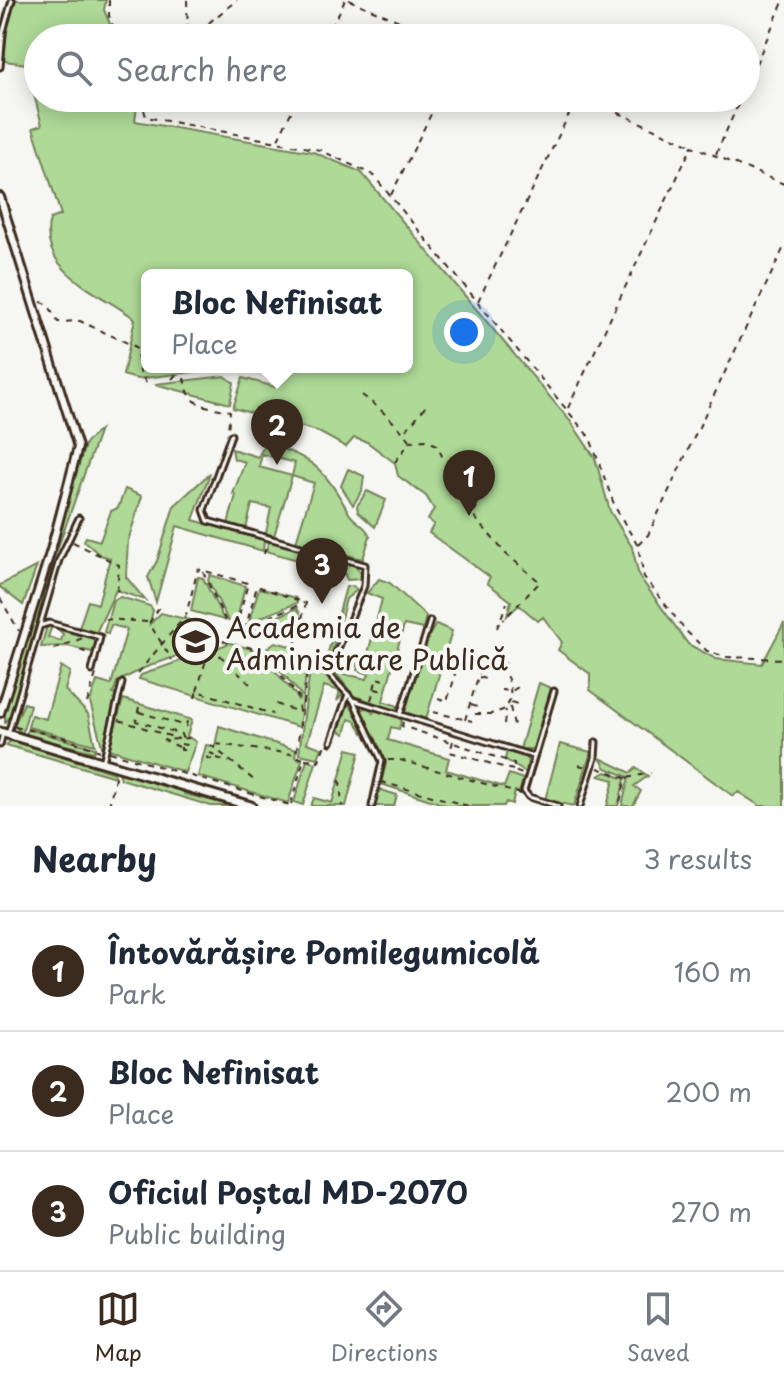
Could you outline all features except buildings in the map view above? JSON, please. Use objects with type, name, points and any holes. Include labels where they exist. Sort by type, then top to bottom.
[{"type":"street","points":[[0,197],[78,447],[51,550],[0,713]]},
{"type":"street","points":[[6,731],[251,806]]},
{"type":"lane","points":[[0,67],[3,32],[12,0]]},
{"type":"lane","points":[[231,435],[204,515],[208,521],[365,565],[364,586],[328,673],[353,700],[382,761],[372,806]]},
{"type":"lane","points":[[0,745],[59,560],[79,518]]},
{"type":"lane","points":[[51,550],[59,560]]},
{"type":"lane","points":[[402,715],[430,621]]},
{"type":"lane","points":[[40,626],[49,623],[100,637],[92,671]]},
{"type":"lane","points":[[103,762],[122,683]]},
{"type":"lane","points":[[554,691],[527,776],[526,794],[558,806]]},
{"type":"lane","points":[[331,742],[348,694]]},
{"type":"lane","points":[[353,700],[533,756]]},
{"type":"lane","points":[[580,806],[596,742]]},
{"type":"path","points":[[109,0],[112,24]]},
{"type":"path","points":[[187,0],[188,24]]},
{"type":"path","points":[[207,24],[237,0]]},
{"type":"path","points":[[334,24],[347,0],[406,24]]},
{"type":"path","points":[[760,54],[784,0]]},
{"type":"path","points":[[145,112],[146,117],[154,119],[320,150],[360,165],[391,196],[590,438],[615,507],[638,546],[644,577],[696,643],[726,657],[784,659]]},
{"type":"path","points":[[278,140],[291,112]]},
{"type":"path","points":[[391,196],[432,112]]},
{"type":"path","points":[[477,302],[570,112]]},
{"type":"path","points":[[616,112],[784,184]]},
{"type":"path","points":[[716,155],[735,112]]},
{"type":"path","points":[[567,409],[692,146]]},
{"type":"path","points":[[638,546],[648,535],[784,247]]},
{"type":"path","points":[[34,300],[48,304],[58,322],[80,321],[136,347],[140,372],[146,383]]},
{"type":"path","points":[[172,379],[178,373]]},
{"type":"path","points":[[184,378],[188,397],[193,401],[230,411],[227,430],[231,435]]},
{"type":"path","points":[[362,395],[392,424],[405,430],[411,441]]},
{"type":"path","points":[[405,430],[426,406]]},
{"type":"path","points":[[395,462],[411,441],[426,440],[437,445],[448,463],[476,491],[473,498],[477,507],[472,514],[506,554],[540,582],[497,628]]},
{"type":"path","points":[[264,554],[268,538]]},
{"type":"path","points":[[68,540],[119,565],[117,595]]},
{"type":"path","points":[[138,673],[186,615],[198,569],[249,583],[236,628]]},
{"type":"path","points":[[202,570],[228,626]]},
{"type":"path","points":[[257,586],[306,603],[246,628],[257,586]]},
{"type":"path","points":[[0,598],[23,636]]},
{"type":"path","points":[[295,645],[306,603]]},
{"type":"path","points":[[503,620],[507,603]]},
{"type":"path","points":[[159,608],[149,623],[172,660]]},
{"type":"path","points":[[105,619],[148,622]]},
{"type":"path","points":[[54,649],[94,635]]},
{"type":"path","points":[[223,641],[261,650],[298,696],[299,712],[276,704]]},
{"type":"path","points":[[195,698],[210,646],[254,688]]},
{"type":"path","points":[[80,650],[96,657]]},
{"type":"path","points":[[465,720],[485,654]]},
{"type":"path","points":[[438,698],[447,701],[455,677],[454,668],[464,656],[482,662]]},
{"type":"path","points":[[309,658],[296,756],[318,762],[326,742],[333,736]]},
{"type":"path","points":[[490,660],[500,667],[512,691],[504,724]]},
{"type":"path","points":[[500,667],[511,661]]},
{"type":"path","points":[[87,703],[96,673],[94,665]]},
{"type":"path","points":[[448,666],[454,668]]},
{"type":"path","points":[[478,677],[485,679]]},
{"type":"path","points":[[369,705],[377,678],[388,681]]},
{"type":"path","points":[[501,690],[512,691],[521,685]]},
{"type":"path","points":[[374,688],[385,691]]},
{"type":"path","points":[[197,691],[273,714]]},
{"type":"path","points":[[509,703],[520,705]]},
{"type":"path","points":[[509,703],[514,725]]},
{"type":"path","points":[[469,704],[477,707]]},
{"type":"path","points":[[491,714],[492,706]]},
{"type":"path","points":[[139,707],[136,721],[184,738]]},
{"type":"path","points":[[475,714],[491,714],[506,709]]},
{"type":"path","points":[[138,712],[188,727],[187,721]]},
{"type":"path","points":[[433,712],[472,721]]},
{"type":"path","points":[[402,715],[402,726],[514,763],[514,771]]},
{"type":"path","points":[[119,720],[179,739]]},
{"type":"path","points":[[6,731],[28,728],[292,806],[304,759]]},
{"type":"path","points":[[460,755],[466,734]]},
{"type":"path","points":[[184,738],[184,744],[192,753]]},
{"type":"path","points":[[190,738],[164,741],[182,751],[194,748]]},
{"type":"path","points":[[481,761],[486,740]]},
{"type":"path","points":[[453,741],[450,752],[527,776]]},
{"type":"path","points":[[179,747],[184,744]]},
{"type":"path","points":[[216,744],[292,754]]},
{"type":"path","points":[[211,745],[255,781]]},
{"type":"path","points":[[501,767],[506,747]]},
{"type":"path","points":[[204,752],[211,760],[215,757],[232,762]]},
{"type":"path","points":[[203,757],[208,755]]},
{"type":"path","points":[[382,761],[400,760],[526,794]]},
{"type":"path","points":[[109,806],[117,782],[114,765]]},
{"type":"path","points":[[579,765],[626,778],[651,773]]},
{"type":"path","points":[[619,806],[626,778]]},
{"type":"path","points":[[340,780],[342,806]]},
{"type":"path","points":[[379,781],[469,806]]},
{"type":"green space","points":[[16,0],[106,0],[104,10],[110,24],[24,24],[24,64],[4,61],[8,21]]},
{"type":"green space","points":[[39,112],[136,112],[135,121],[313,152],[361,172],[571,422],[595,458],[610,511],[632,547],[639,576],[688,644],[716,659],[762,664],[784,623],[784,806],[760,806],[738,792],[733,796],[590,690],[590,674],[558,650],[562,642],[543,617],[538,621],[519,605],[507,616],[511,601],[487,583],[490,577],[429,533],[434,524],[428,520],[434,509],[426,496],[398,476],[395,463],[367,442],[354,438],[346,447],[317,431],[233,408],[243,378],[275,387],[278,373],[413,373],[413,269],[141,269],[141,373],[184,373],[137,379],[123,375],[135,319],[75,279],[53,253],[48,237],[50,219],[61,215],[33,128],[42,125]]},
{"type":"green space","points":[[225,376],[234,383],[230,404],[155,384]]},
{"type":"green space","points":[[100,430],[57,550],[55,540],[86,442]]},
{"type":"green space","points":[[265,444],[295,454],[316,467],[333,486],[351,516],[368,532],[370,536],[363,559],[296,542],[314,483],[292,476],[274,536],[266,533],[271,508],[252,504],[246,529],[228,524],[236,495],[233,494],[245,462],[234,459],[232,449],[258,457]],"holes":[[[262,454],[295,463],[292,476],[259,467]]]},
{"type":"green space","points":[[348,469],[364,476],[362,491],[353,505],[341,486]]},
{"type":"green space","points":[[210,473],[193,520],[264,540],[263,551],[177,526],[156,602],[148,577],[157,561],[174,506]]},
{"type":"green space","points":[[125,489],[142,496],[128,541],[126,577],[145,600],[116,590],[96,633],[79,628],[88,601],[98,604],[110,558],[100,555],[84,541],[86,537],[100,541],[111,511],[118,508]]},
{"type":"green space","points":[[367,491],[386,500],[375,527],[358,512],[357,506]]},
{"type":"green space","points":[[269,541],[353,564],[361,573],[360,579],[347,580],[344,573],[266,551]]},
{"type":"green space","points":[[51,554],[53,564],[10,716],[5,722],[5,706]]},
{"type":"green space","points":[[37,566],[23,605],[0,587],[0,585]]},
{"type":"green space","points":[[210,575],[245,586],[236,623],[228,621],[208,580]]},
{"type":"green space","points":[[198,577],[203,578],[224,620],[191,611]]},
{"type":"green space","points":[[379,579],[390,583],[426,616],[423,629],[404,625],[383,701],[398,706],[396,710],[354,696],[335,672],[367,679],[369,674],[357,670],[358,666],[352,665],[344,671],[338,665],[341,659],[365,665],[382,599],[367,593]]},
{"type":"green space","points":[[353,586],[357,590],[346,599],[330,659],[324,665],[322,655],[327,656],[346,587]]},
{"type":"green space","points":[[259,588],[296,598],[297,603],[249,622]]},
{"type":"green space","points":[[120,597],[150,606],[153,610],[150,624],[161,613],[206,624],[202,647],[144,668],[117,682],[113,694],[117,695],[103,750],[90,702],[97,681],[111,685],[119,658],[127,629],[111,625],[108,634],[104,632],[113,601]]},
{"type":"green space","points":[[297,608],[300,613],[290,637],[252,628]]},
{"type":"green space","points":[[436,624],[452,631],[426,719],[405,712],[427,639]]},
{"type":"green space","points":[[47,626],[52,626],[48,637],[61,641],[63,634],[59,630],[95,638],[97,644],[92,652],[68,646],[41,647]]},
{"type":"green space","points":[[275,642],[294,647],[308,660],[299,727],[139,679],[141,675],[230,643],[258,651],[299,699],[301,695],[269,657],[267,648]]},
{"type":"green space","points":[[311,662],[340,691],[324,686],[307,743],[322,748],[318,758],[299,754]]},
{"type":"green space","points":[[61,666],[70,672],[65,690],[88,714],[95,745],[28,727],[31,715],[46,719]]},
{"type":"green space","points":[[539,683],[551,688],[533,749],[520,749]]},
{"type":"green space","points":[[123,699],[192,720],[187,736],[196,742],[185,772],[109,749]]},
{"type":"green space","points":[[348,702],[365,731],[363,733],[355,721],[349,719],[345,734],[338,730]]},
{"type":"green space","points":[[24,703],[30,705],[22,734],[14,725]]},
{"type":"green space","points":[[368,706],[373,713],[375,710],[402,718],[399,729],[391,727],[388,740],[449,758],[446,770],[504,787],[509,774],[523,779],[519,793],[515,791],[512,804],[506,802],[504,806],[449,806],[381,784],[386,763],[361,711]]},
{"type":"green space","points":[[219,726],[296,750],[295,757],[302,760],[288,803],[198,776],[206,745],[215,746]]},
{"type":"green space","points":[[28,729],[96,748],[94,752],[26,735]]},
{"type":"green space","points":[[12,740],[114,773],[115,777],[6,745]]},
{"type":"green space","points":[[560,744],[591,752],[574,806],[545,800]]},
{"type":"green space","points":[[348,749],[360,752],[346,806],[311,806],[314,798],[332,803]]},
{"type":"green space","points":[[507,751],[528,758],[526,773],[505,759]]},
{"type":"green space","points":[[600,758],[631,773],[636,768],[648,776],[634,786],[641,791],[633,806],[622,806],[629,777],[606,768]]},
{"type":"green space","points":[[307,760],[316,763],[303,805],[294,802]]},
{"type":"green space","points":[[119,772],[184,791],[184,794],[233,806],[211,806],[121,779]]},
{"type":"green space","points":[[606,772],[625,779],[618,806],[607,806],[614,780],[599,776]]},
{"type":"green space","points":[[378,789],[397,795],[394,806],[374,806]]},
{"type":"place","name":"Bloc Nefinisat","points":[[277,465]]},
{"type":"place","name":"Întovărășire Pomilegumicolă","points":[[469,516]]},
{"type":"place","name":"Oficiul Poștal MD-2070","points":[[322,604]]},
{"type":"place","name":"Academia de Administrare Publică","points":[[195,642]]}]
